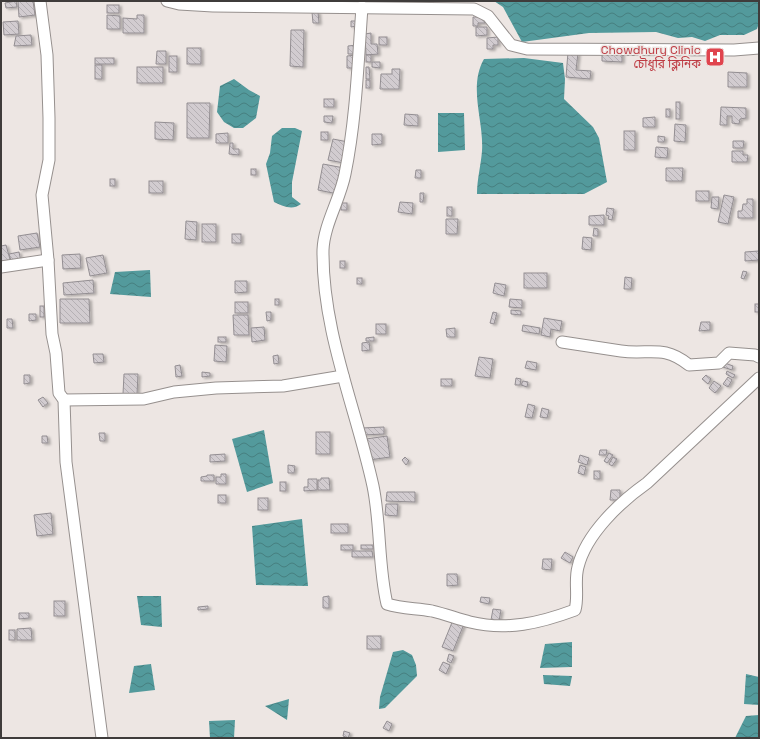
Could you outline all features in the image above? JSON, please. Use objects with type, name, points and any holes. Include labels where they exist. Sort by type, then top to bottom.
[{"type":"street","points":[[40,1],[47,55],[49,160],[42,195],[48,260],[52,334],[56,353],[59,393],[64,400],[66,462],[102,738]]},
{"type":"street","points":[[168,1],[179,4],[213,6],[362,7],[474,10],[488,16],[511,45],[527,49],[734,50],[759,48]]},
{"type":"street","points":[[362,7],[353,132],[345,176],[339,198],[327,227],[323,248],[323,268],[330,314],[343,376],[373,487],[383,587],[387,604],[431,611],[492,626],[517,626],[536,623],[575,610],[577,601],[577,568],[585,547],[610,515],[627,497],[647,483],[759,378]]},
{"type":"street","points":[[1,267],[48,260]]},
{"type":"street","points":[[562,342],[623,351],[658,351],[679,357],[689,365],[719,363],[729,353],[755,355],[759,357]]},
{"type":"street","points":[[64,400],[144,399],[174,392],[216,388],[283,386],[343,376]]},
{"type":"water","points":[[494,1],[758,1],[759,23],[757,29],[744,35],[720,35],[705,41],[692,37],[678,38],[656,32],[589,33],[522,42],[503,7]]},
{"type":"water","points":[[524,58],[563,63],[565,79],[564,99],[593,127],[599,138],[607,182],[584,194],[477,194],[482,151],[477,93],[479,70],[484,59]]},
{"type":"water","points":[[234,79],[260,96],[256,118],[243,128],[234,128],[224,122],[217,112],[220,86]]},
{"type":"water","points":[[438,113],[464,113],[465,150],[438,152]]},
{"type":"water","points":[[282,128],[295,128],[302,131],[292,182],[292,197],[301,204],[294,207],[288,207],[274,202],[266,164],[270,153],[272,136]]},
{"type":"water","points":[[150,270],[151,297],[110,294],[115,272]]},
{"type":"water","points":[[264,430],[273,483],[247,492],[232,439]]},
{"type":"water","points":[[302,519],[308,586],[256,585],[252,526]]},
{"type":"water","points":[[137,596],[161,596],[162,627],[141,625]]},
{"type":"water","points":[[572,642],[572,667],[540,668],[545,644]]},
{"type":"water","points":[[403,650],[412,655],[416,665],[417,676],[385,708],[379,709],[380,697],[393,652]]},
{"type":"water","points":[[151,664],[155,690],[129,693],[134,666]]},
{"type":"water","points":[[746,674],[759,677],[759,705],[744,704]]},
{"type":"water","points":[[543,675],[572,676],[570,686],[544,684]]},
{"type":"water","points":[[289,699],[287,720],[265,706]]},
{"type":"water","points":[[759,715],[759,738],[735,738],[746,716]]},
{"type":"water","points":[[235,720],[234,738],[210,738],[209,721]]},
{"type":"building","points":[[16,1],[17,7],[6,8],[5,3]]},
{"type":"building","points":[[18,1],[33,1],[35,15],[19,17]]},
{"type":"building","points":[[107,5],[119,5],[119,13],[107,13]]},
{"type":"building","points":[[312,12],[318,12],[319,23],[313,23]]},
{"type":"building","points":[[107,15],[120,16],[120,29],[107,29]]},
{"type":"building","points":[[137,15],[144,15],[144,33],[123,33],[123,18],[137,19]]},
{"type":"building","points":[[473,17],[485,17],[485,23],[478,23],[478,26],[473,26]]},
{"type":"building","points":[[18,21],[19,34],[4,35],[3,22]]},
{"type":"building","points":[[351,21],[356,21],[356,26],[351,27]]},
{"type":"building","points":[[476,27],[487,27],[487,35],[476,36]]},
{"type":"building","points":[[291,30],[304,30],[303,67],[290,66]]},
{"type":"building","points":[[371,33],[371,44],[377,44],[378,54],[366,55],[365,34]]},
{"type":"building","points":[[31,35],[32,45],[14,46],[16,36]]},
{"type":"building","points":[[379,37],[387,37],[387,45],[379,45]]},
{"type":"building","points":[[498,37],[498,45],[493,45],[493,49],[487,49],[487,38]]},
{"type":"building","points":[[357,45],[357,54],[348,54],[348,46]]},
{"type":"building","points":[[187,48],[201,48],[201,64],[187,64]]},
{"type":"building","points":[[157,51],[166,51],[166,64],[156,64]]},
{"type":"building","points":[[568,52],[578,53],[576,70],[591,71],[590,79],[566,77]]},
{"type":"building","points":[[622,52],[622,62],[602,61],[602,55]]},
{"type":"building","points":[[357,55],[358,68],[347,68],[347,56]]},
{"type":"building","points":[[366,55],[371,55],[371,62],[366,62]]},
{"type":"building","points":[[169,56],[177,56],[177,72],[169,72]]},
{"type":"building","points":[[95,58],[114,58],[114,64],[95,64]]},
{"type":"building","points":[[372,62],[380,62],[380,68],[372,67]]},
{"type":"building","points":[[95,65],[102,65],[102,79],[95,79]]},
{"type":"building","points":[[137,67],[163,67],[163,83],[137,83]]},
{"type":"building","points":[[366,67],[369,67],[370,79],[366,79]]},
{"type":"building","points":[[392,69],[400,69],[399,89],[380,89],[381,74],[392,74]]},
{"type":"building","points":[[728,72],[747,73],[747,87],[728,87]]},
{"type":"building","points":[[366,80],[370,80],[370,88],[366,88]]},
{"type":"building","points":[[324,99],[334,99],[334,107],[324,107]]},
{"type":"building","points":[[676,102],[680,102],[680,119],[676,119]]},
{"type":"building","points":[[187,103],[210,103],[209,138],[187,138]]},
{"type":"building","points":[[721,107],[746,108],[746,118],[740,119],[739,124],[732,123],[732,116],[727,116],[727,125],[720,125]]},
{"type":"building","points":[[666,109],[670,109],[670,117],[666,117]]},
{"type":"building","points":[[405,114],[418,115],[418,126],[404,125]]},
{"type":"building","points":[[324,116],[333,116],[332,123],[324,122]]},
{"type":"building","points":[[655,117],[655,127],[643,127],[643,118]]},
{"type":"building","points":[[155,122],[174,123],[173,140],[155,139]]},
{"type":"building","points":[[675,124],[686,125],[685,142],[674,141]]},
{"type":"building","points":[[624,131],[635,131],[635,150],[624,150]]},
{"type":"building","points":[[321,132],[328,132],[328,140],[321,140]]},
{"type":"building","points":[[228,133],[228,143],[216,143],[216,134]]},
{"type":"building","points":[[372,134],[382,134],[382,144],[372,145]]},
{"type":"building","points":[[658,136],[665,137],[664,142],[658,142]]},
{"type":"building","points":[[333,139],[348,142],[344,163],[328,160]]},
{"type":"building","points":[[733,141],[744,141],[743,148],[733,148]]},
{"type":"building","points":[[230,143],[233,143],[233,149],[239,149],[239,155],[229,154]]},
{"type":"building","points":[[656,147],[668,148],[667,158],[655,157]]},
{"type":"building","points":[[732,151],[743,151],[743,155],[748,155],[747,162],[732,162]]},
{"type":"building","points":[[323,164],[344,168],[338,194],[318,190]]},
{"type":"building","points":[[666,168],[683,168],[682,181],[666,181]]},
{"type":"building","points":[[251,169],[256,169],[256,175],[251,175]]},
{"type":"building","points":[[416,170],[421,170],[421,178],[415,178]]},
{"type":"building","points":[[110,179],[115,179],[115,186],[110,186]]},
{"type":"building","points":[[149,181],[163,181],[163,193],[149,193]]},
{"type":"building","points":[[696,191],[709,191],[709,201],[696,201]]},
{"type":"building","points":[[420,193],[424,193],[423,202],[420,202]]},
{"type":"building","points":[[724,195],[734,197],[728,224],[718,222]]},
{"type":"building","points":[[712,197],[719,197],[718,209],[711,208]]},
{"type":"building","points":[[747,199],[753,199],[753,218],[738,218],[738,211],[742,211],[743,204],[747,204]]},
{"type":"building","points":[[400,202],[413,203],[412,214],[398,212]]},
{"type":"building","points":[[341,203],[347,203],[347,210],[341,210]]},
{"type":"building","points":[[447,207],[452,207],[452,216],[447,216]]},
{"type":"building","points":[[607,208],[614,209],[612,220],[608,219],[609,216],[606,215]]},
{"type":"building","points":[[604,215],[604,225],[589,225],[589,216]]},
{"type":"building","points":[[446,219],[458,219],[457,234],[446,234]]},
{"type":"building","points":[[186,221],[197,222],[196,240],[185,239]]},
{"type":"building","points":[[202,224],[216,224],[216,242],[202,242]]},
{"type":"building","points":[[594,228],[598,229],[598,236],[593,236]]},
{"type":"building","points":[[37,233],[40,247],[20,250],[18,236]]},
{"type":"building","points":[[232,234],[241,234],[241,243],[232,243]]},
{"type":"building","points":[[583,237],[592,238],[591,250],[582,249]]},
{"type":"building","points":[[6,245],[11,263],[1,266],[1,246]]},
{"type":"building","points":[[759,251],[759,260],[745,261],[745,252]]},
{"type":"building","points":[[19,252],[21,262],[12,264],[9,254]]},
{"type":"building","points":[[80,254],[81,268],[63,269],[62,255]]},
{"type":"building","points":[[103,255],[107,273],[90,276],[86,258]]},
{"type":"building","points":[[340,261],[345,261],[345,268],[340,268]]},
{"type":"building","points":[[743,271],[747,272],[744,279],[741,278]]},
{"type":"building","points":[[524,273],[547,273],[547,288],[524,288]]},
{"type":"building","points":[[625,277],[632,278],[631,289],[624,289]]},
{"type":"building","points":[[357,278],[362,278],[362,284],[357,284]]},
{"type":"building","points":[[93,280],[94,293],[64,295],[63,283]]},
{"type":"building","points":[[235,281],[247,281],[247,292],[235,293]]},
{"type":"building","points":[[495,283],[506,285],[504,296],[493,293]]},
{"type":"building","points":[[60,299],[89,299],[90,323],[60,323]]},
{"type":"building","points":[[275,299],[279,299],[279,305],[275,305]]},
{"type":"building","points":[[510,299],[522,300],[522,308],[509,307]]},
{"type":"building","points":[[235,302],[248,302],[248,313],[235,313]]},
{"type":"building","points":[[755,304],[759,304],[759,312],[755,312]]},
{"type":"building","points":[[40,306],[44,306],[44,317],[40,317]]},
{"type":"building","points":[[511,310],[521,311],[521,315],[511,314]]},
{"type":"building","points":[[266,312],[271,312],[271,320],[267,321]]},
{"type":"building","points":[[493,312],[497,313],[494,324],[490,323]]},
{"type":"building","points":[[29,314],[36,314],[36,320],[29,321]]},
{"type":"building","points":[[233,315],[248,315],[249,335],[234,335]]},
{"type":"building","points":[[544,318],[562,321],[560,331],[551,329],[550,337],[541,335]]},
{"type":"building","points":[[7,319],[12,319],[13,328],[7,328]]},
{"type":"building","points":[[701,322],[710,322],[710,330],[699,331]]},
{"type":"building","points":[[376,324],[386,324],[386,334],[376,334]]},
{"type":"building","points":[[523,325],[540,328],[539,334],[522,331]]},
{"type":"building","points":[[264,327],[265,340],[252,342],[251,328]]},
{"type":"building","points":[[455,328],[455,337],[447,337],[446,329]]},
{"type":"building","points":[[218,337],[226,337],[226,342],[218,342]]},
{"type":"building","points":[[374,337],[374,341],[366,341],[366,338]]},
{"type":"building","points":[[369,342],[370,350],[362,351],[362,343]]},
{"type":"building","points":[[215,345],[227,346],[226,362],[214,361]]},
{"type":"building","points":[[93,354],[103,354],[104,362],[94,363]]},
{"type":"building","points":[[278,355],[279,363],[274,364],[273,356]]},
{"type":"building","points":[[479,357],[493,359],[490,378],[475,376]]},
{"type":"building","points":[[527,361],[537,363],[536,370],[525,368]]},
{"type":"building","points":[[722,362],[733,366],[732,370],[720,366]]},
{"type":"building","points":[[180,365],[182,376],[176,377],[175,366]]},
{"type":"building","points":[[727,371],[735,375],[733,378],[726,374]]},
{"type":"building","points":[[202,372],[210,373],[210,376],[202,377]]},
{"type":"building","points":[[124,374],[138,374],[137,394],[123,394]]},
{"type":"building","points":[[24,375],[30,375],[30,383],[24,384]]},
{"type":"building","points":[[706,375],[711,379],[708,384],[702,379]]},
{"type":"building","points":[[728,377],[732,380],[728,387],[723,384]]},
{"type":"building","points":[[516,378],[521,379],[520,385],[515,385]]},
{"type":"building","points":[[441,379],[452,379],[452,386],[441,386]]},
{"type":"building","points":[[523,381],[528,382],[527,387],[521,385]]},
{"type":"building","points":[[714,381],[721,386],[715,393],[709,388]]},
{"type":"building","points":[[43,397],[48,403],[43,407],[38,400]]},
{"type":"building","points":[[528,404],[535,406],[532,418],[525,417]]},
{"type":"building","points":[[542,408],[549,410],[547,418],[540,417]]},
{"type":"building","points":[[384,427],[384,434],[362,435],[362,428]]},
{"type":"building","points":[[316,432],[330,432],[330,454],[316,454]]},
{"type":"building","points":[[99,433],[105,433],[105,441],[100,441]]},
{"type":"building","points":[[42,436],[47,436],[48,443],[42,443]]},
{"type":"building","points":[[387,436],[390,457],[369,460],[366,439]]},
{"type":"building","points":[[600,450],[607,450],[606,455],[599,455]]},
{"type":"building","points":[[609,453],[613,455],[607,463],[604,461]]},
{"type":"building","points":[[225,454],[225,461],[210,462],[210,455]]},
{"type":"building","points":[[580,455],[589,458],[587,465],[578,462]]},
{"type":"building","points":[[405,457],[409,461],[406,465],[402,460]]},
{"type":"building","points":[[613,457],[617,459],[612,466],[609,464]]},
{"type":"building","points":[[288,465],[295,466],[294,473],[288,473]]},
{"type":"building","points":[[580,465],[586,467],[584,475],[578,473]]},
{"type":"building","points":[[594,471],[600,471],[600,479],[594,479]]},
{"type":"building","points":[[221,474],[226,474],[226,484],[216,484],[216,477],[221,477]]},
{"type":"building","points":[[214,475],[214,481],[201,481],[201,477]]},
{"type":"building","points":[[321,478],[329,478],[330,490],[318,490],[318,480],[321,480]]},
{"type":"building","points":[[308,479],[317,479],[317,490],[304,491],[304,487],[308,487]]},
{"type":"building","points":[[280,482],[286,482],[286,491],[280,491]]},
{"type":"building","points":[[611,490],[620,490],[620,500],[610,500]]},
{"type":"building","points":[[387,492],[415,492],[415,502],[386,501]]},
{"type":"building","points":[[218,495],[226,495],[226,503],[218,503]]},
{"type":"building","points":[[258,498],[268,498],[268,510],[258,510]]},
{"type":"building","points":[[386,504],[398,504],[397,516],[385,515]]},
{"type":"building","points":[[51,513],[53,534],[37,536],[34,515]]},
{"type":"building","points":[[331,524],[348,524],[348,533],[331,533]]},
{"type":"building","points":[[341,545],[353,545],[353,550],[341,550]]},
{"type":"building","points":[[361,545],[373,545],[373,549],[361,549]]},
{"type":"building","points":[[352,551],[372,551],[373,557],[352,557]]},
{"type":"building","points":[[565,552],[573,557],[570,563],[561,558]]},
{"type":"building","points":[[543,559],[552,559],[551,570],[542,569]]},
{"type":"building","points":[[447,574],[457,574],[458,585],[447,586]]},
{"type":"building","points":[[329,596],[329,608],[323,608],[323,597]]},
{"type":"building","points":[[481,597],[490,598],[489,604],[480,602]]},
{"type":"building","points":[[54,601],[65,601],[65,616],[54,616]]},
{"type":"building","points":[[208,606],[208,609],[198,610],[198,607]]},
{"type":"building","points":[[493,609],[501,610],[499,621],[491,620]]},
{"type":"building","points":[[19,613],[29,613],[29,618],[19,619]]},
{"type":"building","points":[[453,620],[464,624],[453,651],[442,647]]},
{"type":"building","points":[[31,628],[32,640],[17,640],[17,629]]},
{"type":"building","points":[[9,630],[15,630],[15,640],[9,640]]},
{"type":"building","points":[[367,636],[381,636],[381,649],[367,649]]},
{"type":"building","points":[[449,654],[454,656],[451,663],[447,661]]},
{"type":"building","points":[[443,662],[450,665],[446,674],[439,670]]},
{"type":"building","points":[[387,721],[392,724],[389,731],[383,728]]},
{"type":"building","points":[[344,731],[350,733],[348,738],[343,736]]},
{"type":"place","name":"Chowdhury Clinic চৌধুরি ক্লিনিক","points":[[715,57]]}]
